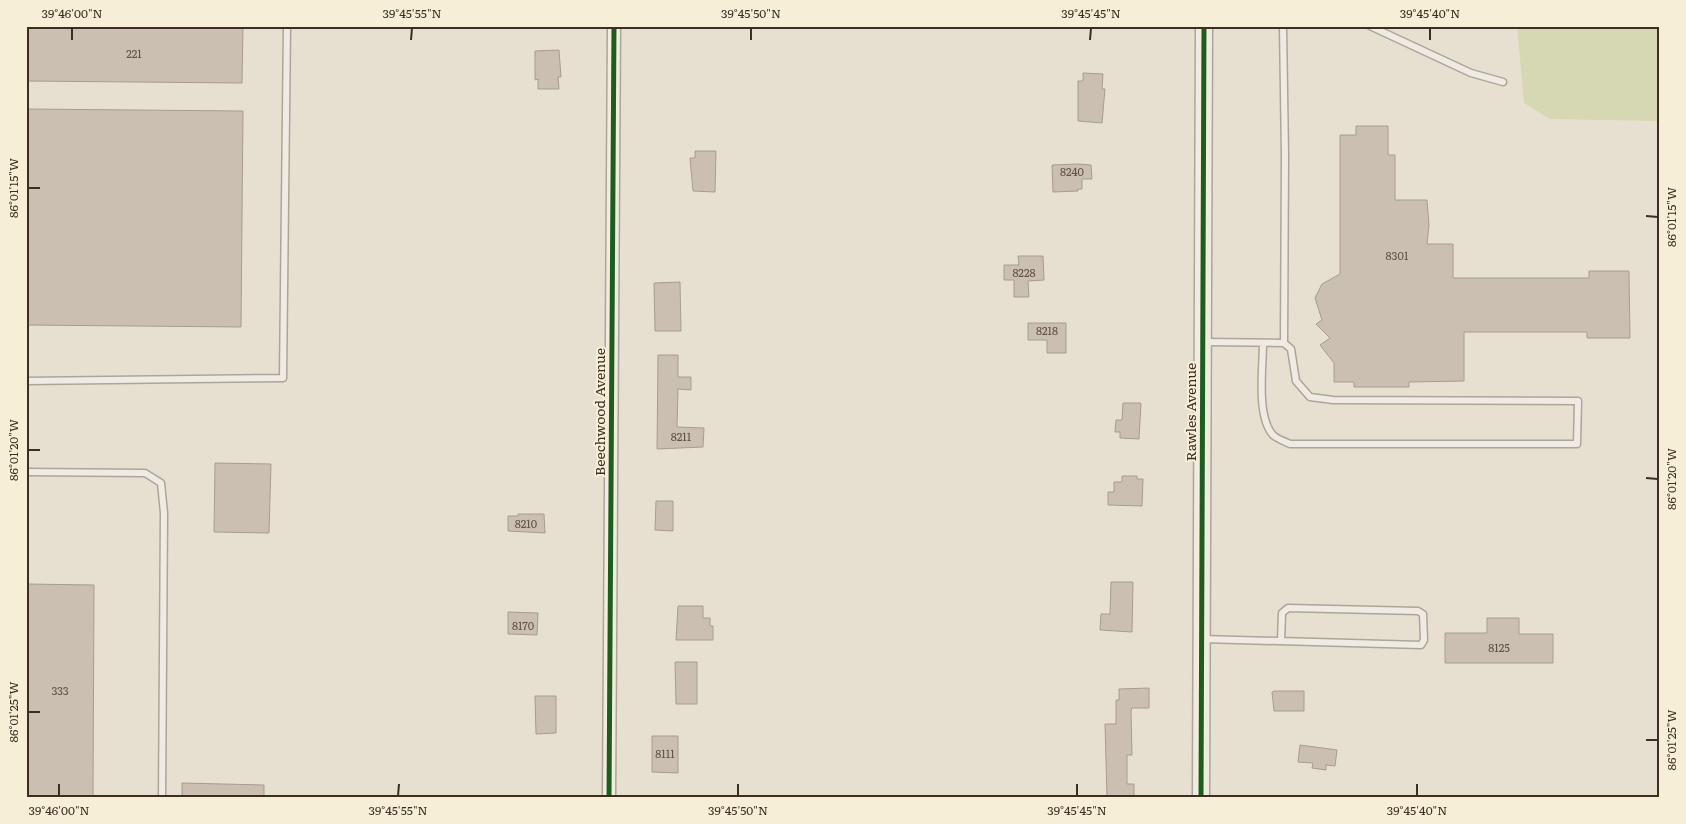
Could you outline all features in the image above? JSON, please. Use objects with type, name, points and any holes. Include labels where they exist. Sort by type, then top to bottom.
[{"type":"street","name":"Beechwood Avenue","points":[[609,798],[614,26]]},
{"type":"street","name":"Rawles Avenue","points":[[1201,798],[1204,26]]},
{"type":"lane","points":[[26,381],[283,378],[287,26]]},
{"type":"lane","points":[[1283,26],[1285,156],[1284,343]]},
{"type":"lane","points":[[1370,26],[1471,73],[1503,82]]},
{"type":"lane","points":[[1202,342],[1284,343],[1291,349],[1296,381],[1310,397],[1333,400],[1578,401],[1577,444],[1290,444],[1274,436],[1265,423],[1262,400],[1263,343]]},
{"type":"lane","points":[[26,472],[145,473],[161,483],[164,513],[162,798]]},
{"type":"lane","points":[[1201,639],[1421,645],[1424,640],[1423,614],[1418,611],[1288,608],[1282,613],[1281,641]]},
{"type":"green space","points":[[1517,26],[1660,26],[1660,121],[1550,119],[1524,103]]},
{"type":"building","points":[[26,26],[243,26],[242,83],[26,81]]},
{"type":"building","points":[[559,50],[561,77],[558,77],[559,89],[538,89],[538,79],[535,80],[535,51]]},
{"type":"building","points":[[1083,73],[1103,74],[1102,89],[1105,89],[1102,123],[1078,121],[1078,81],[1083,81]]},
{"type":"building","points":[[26,109],[243,111],[241,327],[26,325]]},
{"type":"building","points":[[1356,126],[1388,126],[1388,155],[1395,155],[1395,200],[1427,200],[1429,225],[1427,244],[1453,244],[1453,278],[1589,278],[1589,271],[1629,271],[1630,338],[1587,338],[1587,332],[1464,332],[1464,381],[1409,382],[1409,387],[1354,387],[1354,382],[1334,382],[1334,363],[1320,345],[1330,338],[1316,324],[1322,320],[1315,298],[1322,284],[1340,274],[1340,135],[1356,135]]},
{"type":"building","points":[[695,151],[716,151],[715,192],[693,191],[690,158],[695,158]]},
{"type":"building","points":[[1052,165],[1091,165],[1092,179],[1082,179],[1082,189],[1078,189],[1078,191],[1053,192]]},
{"type":"building","points":[[1018,256],[1043,256],[1044,280],[1028,281],[1029,297],[1014,297],[1014,280],[1004,280],[1004,265],[1019,265]]},
{"type":"building","points":[[680,282],[681,331],[655,331],[654,283]]},
{"type":"building","points":[[1028,323],[1066,323],[1066,353],[1047,353],[1047,340],[1028,340]]},
{"type":"building","points":[[658,355],[678,355],[678,377],[691,377],[691,390],[678,389],[677,427],[704,428],[703,447],[657,449]]},
{"type":"building","points":[[1123,403],[1141,403],[1139,439],[1120,438],[1120,432],[1115,432],[1116,420],[1122,420]]},
{"type":"building","points":[[215,463],[271,464],[269,533],[214,532]]},
{"type":"building","points":[[1122,476],[1137,476],[1137,479],[1143,479],[1142,506],[1108,505],[1108,492],[1114,492],[1114,482],[1122,482]]},
{"type":"building","points":[[656,501],[673,501],[673,531],[655,530]]},
{"type":"building","points":[[518,514],[544,514],[545,533],[508,531],[508,516],[518,516]]},
{"type":"building","points":[[1111,582],[1133,582],[1132,632],[1100,630],[1101,614],[1110,614]]},
{"type":"building","points":[[26,584],[94,585],[93,798],[26,798]]},
{"type":"building","points":[[678,606],[703,606],[703,618],[710,618],[710,626],[713,626],[713,640],[676,640]]},
{"type":"building","points":[[508,612],[538,613],[537,635],[508,634]]},
{"type":"building","points":[[1487,618],[1519,618],[1519,634],[1553,634],[1553,663],[1445,663],[1445,633],[1487,633]]},
{"type":"building","points":[[675,662],[697,662],[697,704],[676,704]]},
{"type":"building","points":[[1149,688],[1149,708],[1132,708],[1131,711],[1132,755],[1127,755],[1127,784],[1134,784],[1134,798],[1107,798],[1105,724],[1116,724],[1116,700],[1119,700],[1119,689]]},
{"type":"building","points":[[1304,691],[1304,711],[1274,711],[1272,692]]},
{"type":"building","points":[[535,696],[556,696],[556,733],[536,734]]},
{"type":"building","points":[[652,736],[678,736],[678,773],[652,772]]},
{"type":"building","points":[[1300,745],[1337,750],[1335,766],[1326,765],[1326,770],[1312,768],[1313,763],[1298,762]]},
{"type":"building","points":[[182,783],[264,785],[264,798],[182,798]]},
{"type":"cycle path","points":[[609,798],[614,26]]},
{"type":"cycle path","points":[[1201,798],[1204,26]]}]
